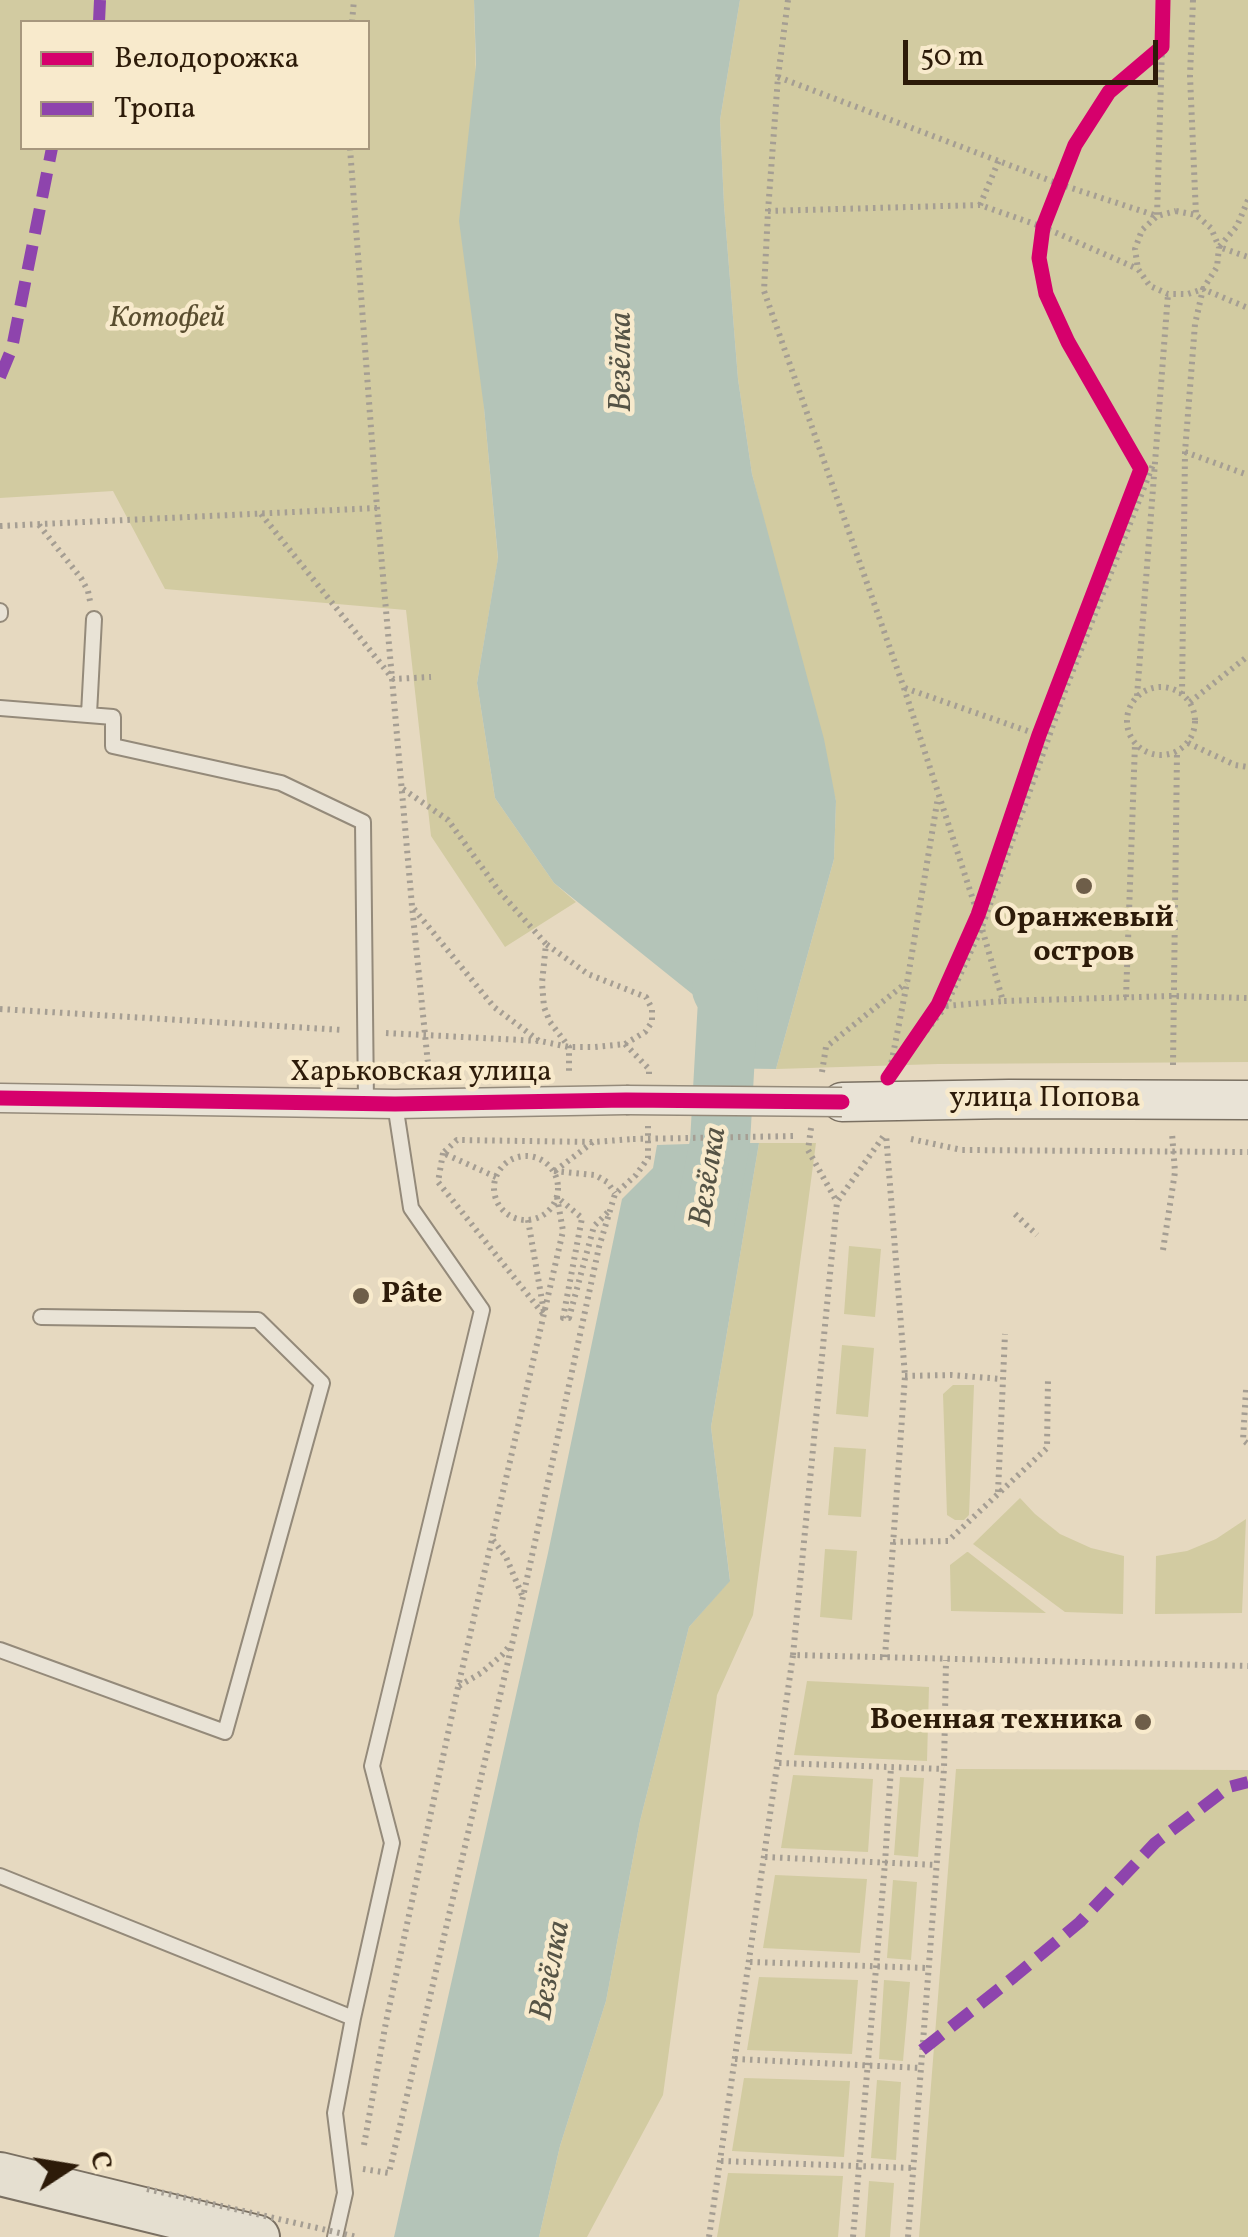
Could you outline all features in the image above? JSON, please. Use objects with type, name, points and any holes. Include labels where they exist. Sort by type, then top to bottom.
[{"type":"main road","name":"улица Попова","points":[[842,1102],[1009,1098],[1248,1100]]},
{"type":"main road","points":[[0,2174],[145,2198],[258,2237]]},
{"type":"street","name":"Харьковская улица","points":[[0,1098],[395,1104],[842,1102]]},
{"type":"lane","points":[[88,714],[94,618]]},
{"type":"lane","points":[[0,708],[113,717],[113,746],[281,783],[363,822],[366,1103]]},
{"type":"lane","points":[[335,2237],[345,2193],[335,2113],[392,1843],[372,1766],[482,1310],[411,1208],[395,1104]]},
{"type":"lane","points":[[0,1650],[225,1732],[322,1383],[258,1320],[42,1317]]},
{"type":"lane","points":[[0,1876],[353,2018]]},
{"type":"path","points":[[788,0],[778,78],[764,291],[904,688],[1003,1001]]},
{"type":"path","points":[[1193,0],[1190,76],[1196,215]]},
{"type":"path","points":[[1138,269],[1135,249],[1142,230],[1157,216],[1158,46]]},
{"type":"path","points":[[778,78],[999,160],[1052,206],[1138,269],[1150,286],[1168,294],[1203,289],[1248,308]]},
{"type":"path","points":[[350,150],[377,508],[429,1074],[449,1074]]},
{"type":"path","points":[[980,205],[999,160]]},
{"type":"path","points":[[1219,247],[1237,226],[1248,200]]},
{"type":"path","points":[[768,212],[1052,206],[1157,216],[1176,211],[1196,215],[1211,228],[1219,247],[1217,267],[1203,289],[1194,324],[1186,452],[1182,694]]},
{"type":"path","points":[[1219,247],[1248,257]]},
{"type":"path","points":[[1137,696],[1168,294]]},
{"type":"path","points":[[1186,452],[1248,474]]},
{"type":"path","points":[[888,1078],[938,1006],[980,921],[1039,735],[1141,469],[1134,456]]},
{"type":"path","points":[[888,1078],[946,1006],[1154,462]]},
{"type":"path","points":[[0,526],[377,508]]},
{"type":"path","points":[[260,513],[393,679]]},
{"type":"path","points":[[38,524],[88,590],[94,618]]},
{"type":"path","points":[[1190,702],[1248,656]]},
{"type":"path","points":[[393,679],[431,677]]},
{"type":"path","points":[[1160,686],[1182,694],[1195,714],[1195,729],[1188,743],[1177,752],[1162,756],[1147,753],[1135,744],[1126,718],[1137,696],[1160,686]]},
{"type":"path","points":[[904,688],[1039,735]]},
{"type":"path","points":[[1188,743],[1235,765],[1248,766]]},
{"type":"path","points":[[1126,997],[1135,744]]},
{"type":"path","points":[[1173,996],[1177,752]]},
{"type":"path","points":[[0,1008],[540,1041],[569,1047],[625,1044],[645,1032],[652,1022],[652,1009],[646,997],[588,974],[546,944],[499,892],[448,820],[402,788]]},
{"type":"path","points":[[888,1078],[938,796]]},
{"type":"path","points":[[412,906],[494,1006],[540,1041]]},
{"type":"path","points":[[546,944],[544,1008],[569,1047],[569,1076]]},
{"type":"path","points":[[826,1047],[907,982]]},
{"type":"path","points":[[946,1006],[1126,997],[1248,998]]},
{"type":"path","points":[[625,1044],[648,1069]]},
{"type":"path","points":[[886,1133],[962,1150],[1248,1152]]},
{"type":"path","points":[[709,2237],[794,1655],[837,1202],[886,1133]]},
{"type":"path","points":[[884,1657],[904,1376],[886,1133]]},
{"type":"path","points":[[544,1316],[438,1182],[443,1153],[457,1140],[594,1142],[823,1135]]},
{"type":"path","points":[[554,1171],[594,1142]]},
{"type":"path","points":[[808,1150],[837,1202]]},
{"type":"path","points":[[443,1153],[496,1177]]},
{"type":"path","points":[[363,2150],[386,2022],[458,1687],[563,1231],[558,1184],[546,1162],[522,1156],[510,1160],[496,1177],[496,1199],[515,1218],[528,1220],[540,1216],[557,1197]]},
{"type":"path","points":[[358,2183],[360,2168],[389,2173],[523,1597],[595,1266],[615,1194],[648,1158]]},
{"type":"path","points":[[554,1171],[595,1175],[607,1182],[615,1194]]},
{"type":"path","points":[[1162,1250],[1176,1172]]},
{"type":"path","points":[[557,1197],[582,1218],[563,1318],[569,1318],[594,1226],[610,1210]]},
{"type":"path","points":[[1015,1214],[1037,1236]]},
{"type":"path","points":[[528,1220],[544,1316]]},
{"type":"path","points":[[998,1494],[1004,1334]]},
{"type":"path","points":[[904,1376],[1002,1379]]},
{"type":"path","points":[[893,1542],[948,1541],[1046,1448],[1048,1379]]},
{"type":"path","points":[[1246,1390],[1243,1440],[1248,1444]]},
{"type":"path","points":[[492,1539],[506,1557],[523,1597]]},
{"type":"path","points":[[458,1687],[482,1673],[512,1642]]},
{"type":"path","points":[[794,1655],[1248,1666]]},
{"type":"path","points":[[908,2237],[944,1769],[946,1660]]},
{"type":"path","points":[[779,1763],[944,1769]]},
{"type":"path","points":[[853,2237],[890,1767]]},
{"type":"path","points":[[765,1856],[936,1865]]},
{"type":"path","points":[[750,1962],[928,1968]]},
{"type":"path","points":[[735,2060],[920,2068]]},
{"type":"path","points":[[721,2161],[912,2168]]},
{"type":"path","points":[[145,2198],[357,2237]]},
{"type":"path","points":[[346,2237],[349,2225]]},
{"type":"green space","name":"Котофей","points":[[0,0],[474,0],[484,408],[498,559],[477,683],[495,798],[554,883],[576,902],[505,947],[431,836],[406,610],[165,589],[113,491],[0,498]]},
{"type":"green space","points":[[740,0],[1248,0],[1248,1062],[776,1069],[834,859],[836,801],[752,474],[738,379],[720,120]]},
{"type":"green space","points":[[759,1143],[816,1143],[753,1615],[717,1695],[663,2095],[587,2237],[539,2237],[560,2146],[606,2001],[640,1821],[689,1627],[730,1580],[711,1427]]},
{"type":"green space","points":[[849,1246],[881,1249],[875,1317],[844,1314]]},
{"type":"green space","points":[[842,1345],[874,1348],[868,1417],[836,1414]]},
{"type":"green space","points":[[953,1385],[974,1385],[969,1515],[964,1520],[947,1515],[943,1394]]},
{"type":"green space","points":[[834,1447],[866,1449],[861,1517],[828,1515]]},
{"type":"green space","points":[[1020,1498],[1060,1534],[1091,1548],[1124,1556],[1123,1614],[1065,1612],[973,1544]]},
{"type":"green space","points":[[1246,1519],[1242,1613],[1155,1614],[1156,1556],[1187,1551],[1216,1539]]},
{"type":"green space","points":[[825,1549],[857,1551],[852,1620],[820,1617]]},
{"type":"green space","points":[[967,1552],[1046,1613],[951,1611],[950,1565]]},
{"type":"green space","points":[[807,1681],[929,1687],[927,1761],[794,1755]]},
{"type":"green space","points":[[956,1769],[1248,1770],[1248,2237],[919,2237]]},
{"type":"green space","points":[[793,1775],[873,1779],[868,1852],[781,1848]]},
{"type":"green space","points":[[900,1777],[924,1778],[918,1857],[894,1855]]},
{"type":"green space","points":[[775,1875],[867,1879],[860,1953],[763,1948]]},
{"type":"green space","points":[[893,1880],[917,1882],[911,1960],[887,1958]]},
{"type":"green space","points":[[759,1977],[858,1980],[852,2054],[747,2050]]},
{"type":"green space","points":[[884,1980],[910,1982],[903,2061],[879,2059]]},
{"type":"green space","points":[[744,2078],[850,2081],[844,2157],[732,2151]]},
{"type":"green space","points":[[877,2080],[901,2082],[896,2160],[871,2158]]},
{"type":"green space","points":[[728,2173],[843,2176],[838,2237],[717,2237]]},
{"type":"green space","points":[[869,2181],[894,2183],[890,2237],[865,2237]]},
{"type":"water","points":[[474,0],[740,0],[720,120],[738,379],[752,474],[824,739],[836,801],[834,859],[776,1069],[707,1068],[706,1025],[696,997],[554,883],[495,798],[477,683],[498,558],[484,408],[459,221],[476,65]]},
{"type":"water","points":[[759,1143],[711,1427],[730,1581],[689,1627],[640,1821],[606,2001],[560,2146],[539,2237],[394,2237],[548,1553],[622,1199],[653,1168],[657,1145]]},
{"type":"waterway","name":"Везёлка","points":[[704,1223],[720,1143],[728,1001],[722,989]]},
{"type":"marked path","points":[[99,20],[100,0]]},
{"type":"marked path","points":[[0,377],[12,348],[52,150]]},
{"type":"marked path","points":[[922,2050],[1080,1922],[1155,1843],[1229,1787],[1248,1782]]},
{"type":"cycle path","points":[[888,1078],[938,1005],[978,915],[1039,735],[1141,469],[1068,342],[1046,294],[1039,258],[1043,227],[1075,145],[1109,92],[1162,47],[1163,0]]},
{"type":"cycle path","points":[[0,1098],[395,1104],[842,1102]]},
{"type":"place","name":"Оранжевый остров","points":[[1084,886]]},
{"type":"place","name":"Pâte","points":[[361,1296]]},
{"type":"place","name":"Военная техника","points":[[1143,1722]]}]
